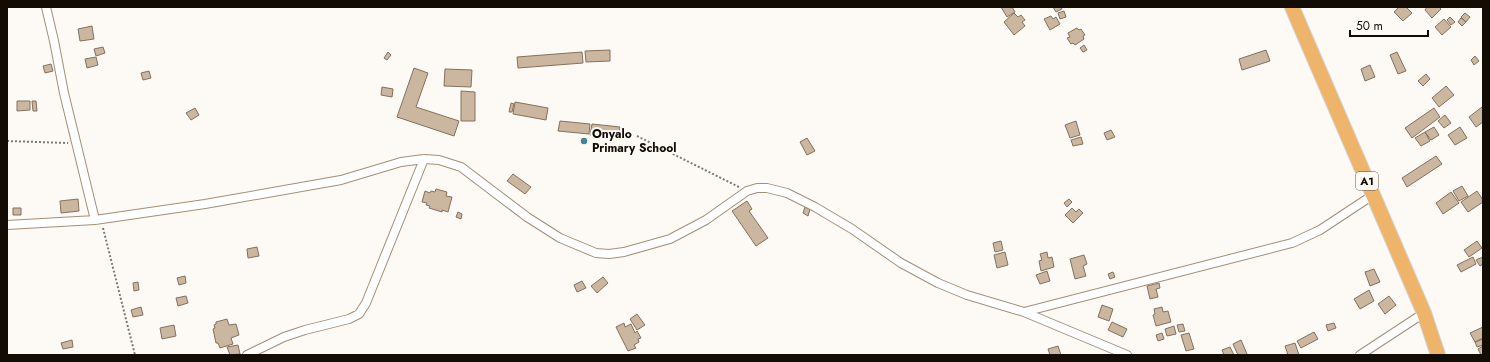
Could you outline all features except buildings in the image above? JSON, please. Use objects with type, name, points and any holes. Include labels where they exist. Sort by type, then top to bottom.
[{"type":"highway","name":"A1","points":[[1292,7],[1424,313],[1438,355]]},
{"type":"street","points":[[46,7],[64,93],[95,220]]},
{"type":"street","points":[[248,355],[284,337],[305,330],[350,319],[359,314],[366,303],[424,159]]},
{"type":"street","points":[[7,225],[95,220],[205,204],[341,180],[401,162],[424,159],[439,160],[461,167],[527,217],[560,238],[596,253],[609,254],[624,252],[670,239],[706,220],[747,191],[758,188],[767,188],[787,193],[837,220],[901,263],[924,276],[968,295],[1024,312],[1127,355]]},
{"type":"street","points":[[1024,312],[1292,243],[1320,230],[1373,195]]},
{"type":"street","points":[[1360,355],[1424,313]]},
{"type":"path","points":[[637,136],[747,191]]},
{"type":"path","points":[[7,142],[77,143]]},
{"type":"path","points":[[95,220],[103,228],[135,355]]},
{"type":"place","name":"Onyalo Primary School","points":[[584,141]]}]
